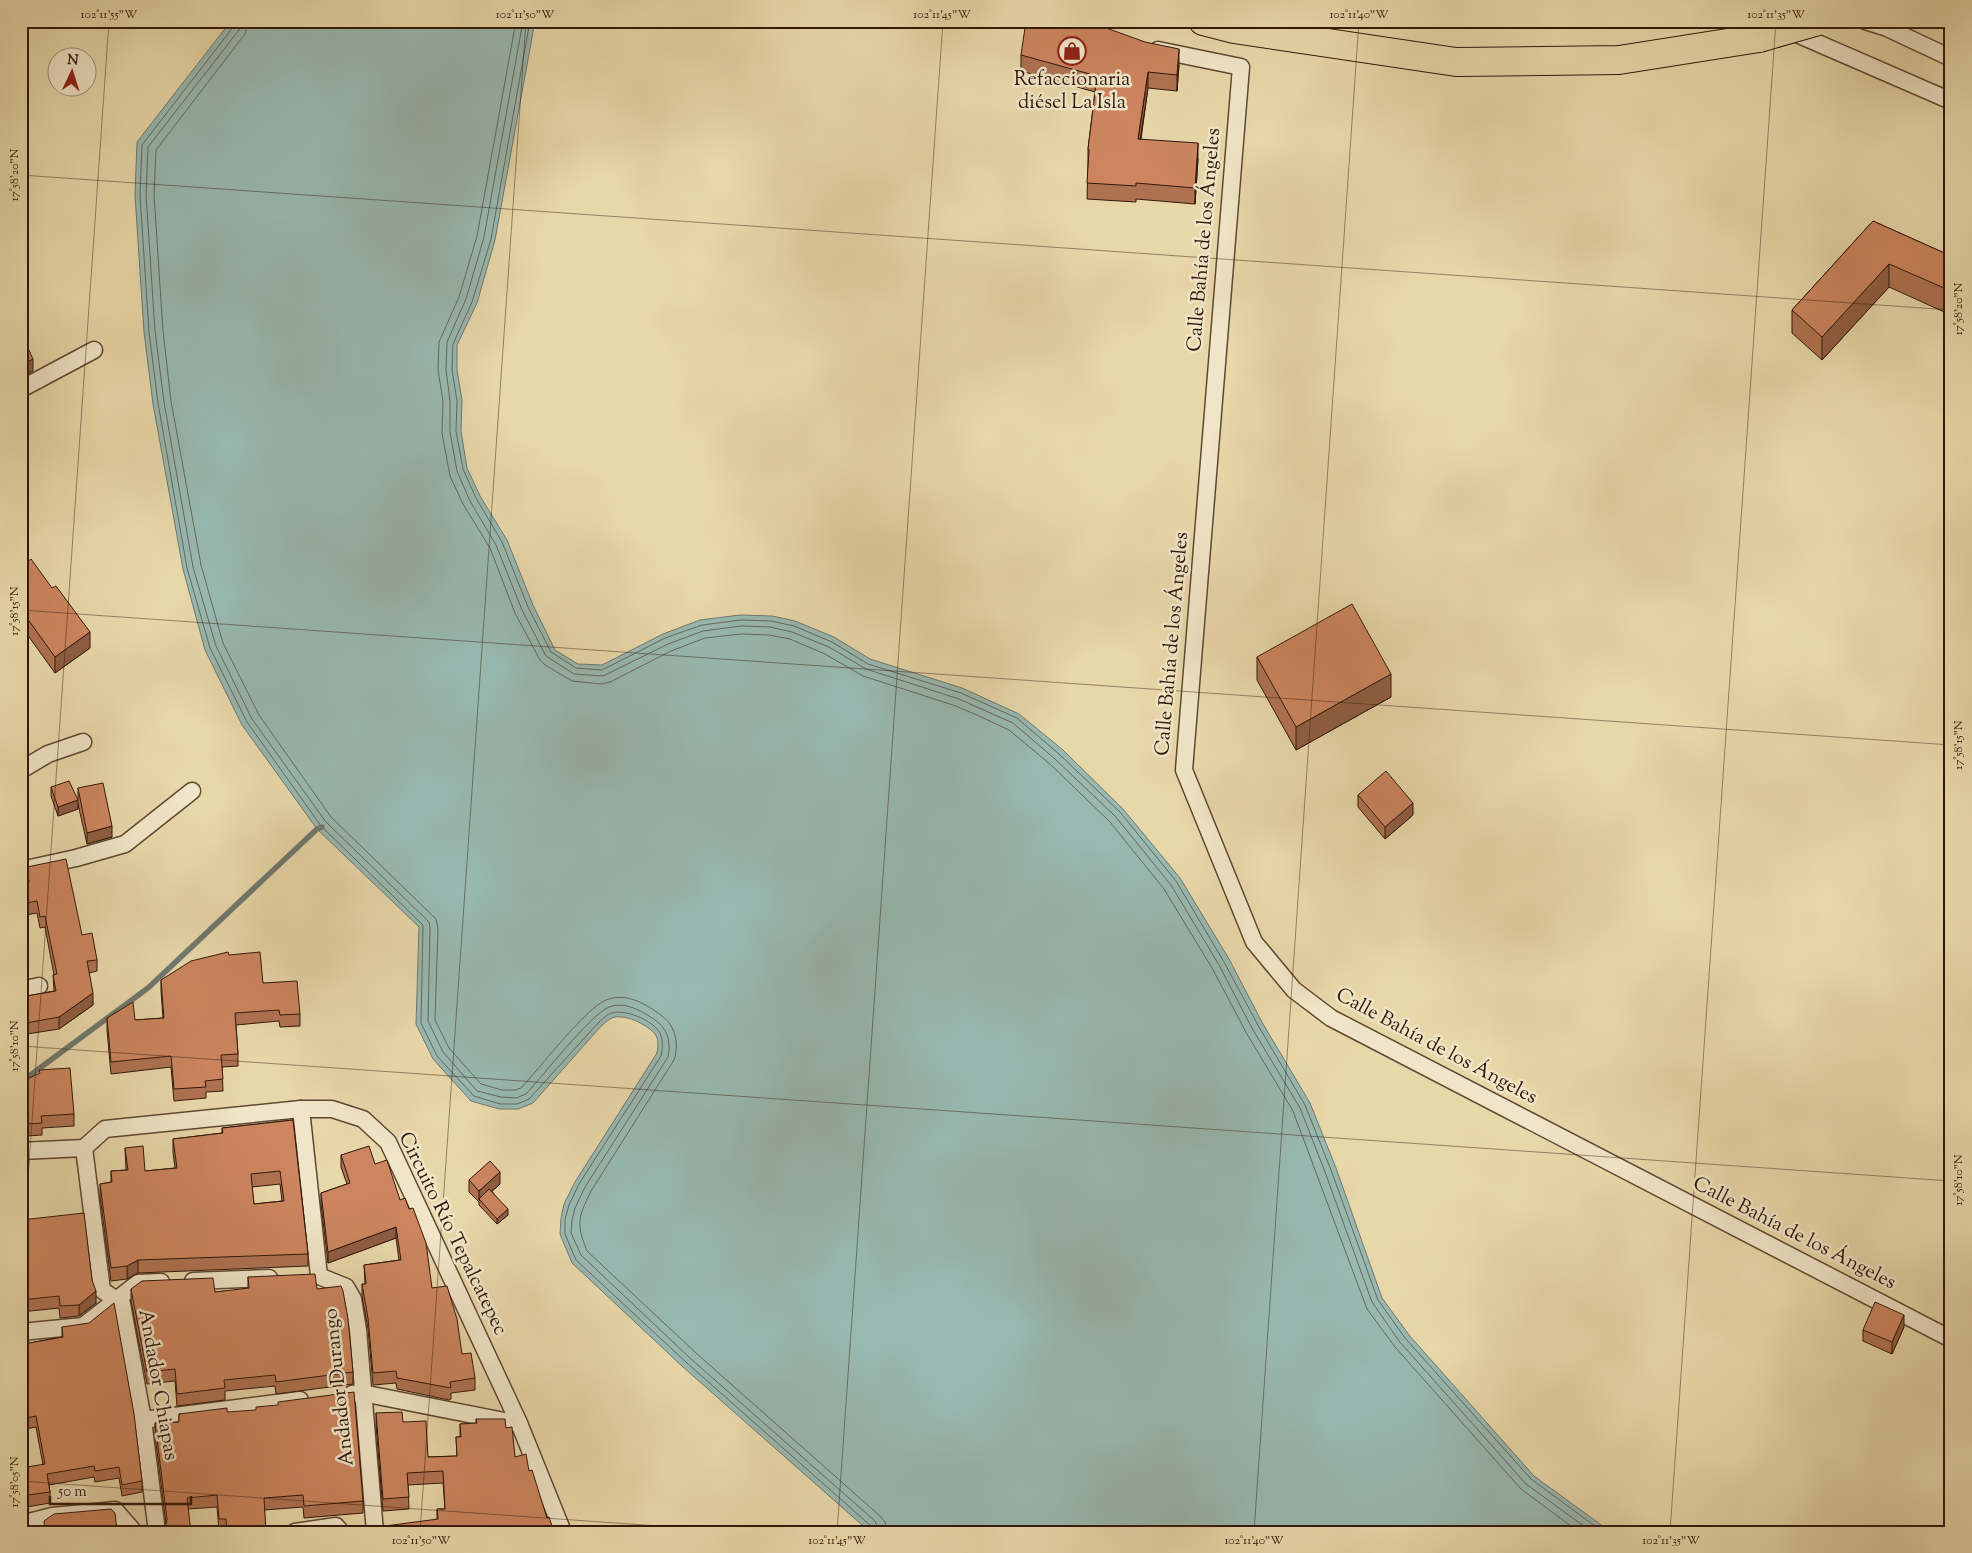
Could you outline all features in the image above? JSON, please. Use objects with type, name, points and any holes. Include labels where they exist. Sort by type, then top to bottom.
[{"type":"highway","points":[[1203,21],[1234,29],[1456,62],[1619,60],[1764,30],[1818,21]]},
{"type":"street","points":[[1865,21],[1887,28],[1951,58]]},
{"type":"street","points":[[1764,30],[1951,101]]},
{"type":"street","name":"Calle Bahía de los Ángeles","points":[[1140,45],[1241,67],[1184,770],[1254,942],[1294,990],[1331,1018],[1951,1340]]},
{"type":"street","points":[[21,389],[94,350]]},
{"type":"street","points":[[21,770],[48,754],[83,742]]},
{"type":"street","points":[[21,870],[76,858],[125,844],[192,790]]},
{"type":"street","points":[[21,990],[39,986]]},
{"type":"street","points":[[300,1277],[319,1276],[301,1109]]},
{"type":"street","name":"Circuito Río Tepalcatepec","points":[[84,1148],[105,1129],[301,1109],[332,1109],[363,1120],[388,1142],[518,1424],[563,1532]]},
{"type":"street","points":[[21,1151],[84,1148]]},
{"type":"street","name":"Andador Chiapas","points":[[84,1148],[102,1290],[122,1304],[144,1420],[157,1532]]},
{"type":"street","name":"Andador Durango","points":[[319,1276],[346,1287],[353,1299],[358,1330],[375,1532]]},
{"type":"street","points":[[21,1332],[82,1326],[138,1283],[281,1278]]},
{"type":"street","points":[[334,1396],[362,1393],[518,1424]]},
{"type":"street","points":[[144,1420],[315,1399]]},
{"type":"street","points":[[21,1524],[52,1516],[115,1510],[134,1532]]},
{"type":"street","points":[[295,1532],[336,1526],[341,1532]]},
{"type":"water","points":[[231,21],[535,21],[495,240],[477,303],[457,345],[457,370],[462,400],[461,431],[467,468],[480,496],[507,540],[533,605],[555,650],[578,664],[602,665],[663,634],[700,620],[740,615],[772,616],[795,621],[834,637],[870,659],[962,688],[1019,714],[1063,750],[1123,809],[1180,878],[1229,959],[1263,1024],[1310,1103],[1336,1168],[1382,1298],[1409,1335],[1534,1476],[1611,1532],[870,1532],[683,1367],[572,1263],[560,1234],[564,1204],[575,1182],[657,1053],[658,1043],[656,1036],[651,1030],[635,1020],[622,1017],[612,1018],[602,1025],[533,1103],[518,1109],[499,1109],[471,1101],[433,1059],[416,1024],[419,927],[317,829],[242,725],[205,650],[183,569],[153,404],[144,332],[135,195],[137,142]]},
{"type":"building","points":[[1026,21],[1082,21],[1145,42],[1179,49],[1177,75],[1148,72],[1138,139],[1198,143],[1195,188],[1136,183],[1136,186],[1087,183],[1088,149],[1097,76],[1021,55]]},
{"type":"building","points":[[1873,221],[1951,256],[1951,291],[1889,264],[1822,337],[1792,310]]},
{"type":"building","points":[[21,333],[33,359],[21,365]]},
{"type":"building","points":[[31,559],[52,588],[56,586],[90,632],[55,657],[24,614],[21,616],[21,567]]},
{"type":"building","points":[[1352,604],[1391,674],[1296,727],[1257,657]]},
{"type":"building","points":[[1386,771],[1413,803],[1385,827],[1358,795]]},
{"type":"building","points":[[69,781],[78,800],[58,807],[51,787]]},
{"type":"building","points":[[103,783],[112,826],[87,833],[78,788]]},
{"type":"building","points":[[66,859],[82,935],[92,933],[97,960],[87,961],[93,993],[59,1017],[21,1024],[21,997],[56,991],[53,975],[57,974],[45,916],[40,917],[37,901],[21,904],[21,883],[29,882],[27,867]]},
{"type":"building","points":[[228,952],[229,955],[260,952],[263,983],[297,981],[300,1014],[280,1015],[279,1010],[235,1013],[238,1054],[221,1055],[223,1079],[205,1081],[206,1087],[174,1089],[171,1056],[111,1062],[107,1018],[133,1002],[135,1020],[164,1018],[161,980],[191,961]]},
{"type":"building","points":[[70,1068],[74,1114],[41,1116],[42,1123],[27,1124],[27,1121],[21,1122],[21,1092],[24,1092],[23,1081],[40,1073],[39,1070]]},
{"type":"building","points":[[293,1120],[308,1254],[138,1260],[127,1266],[111,1268],[100,1184],[112,1182],[111,1171],[128,1170],[125,1148],[143,1146],[145,1171],[177,1168],[173,1139],[223,1133],[222,1128]],"holes":[[[280,1171],[284,1201],[254,1204],[251,1174]]]},
{"type":"building","points":[[369,1146],[375,1164],[387,1160],[400,1200],[405,1198],[409,1209],[413,1208],[426,1243],[432,1288],[447,1286],[457,1319],[462,1354],[471,1353],[475,1378],[450,1382],[451,1388],[397,1378],[396,1371],[373,1373],[368,1318],[362,1284],[366,1284],[364,1265],[401,1260],[396,1227],[328,1252],[321,1193],[350,1183],[341,1155]]},
{"type":"building","points":[[490,1161],[500,1172],[479,1191],[469,1180]]},
{"type":"building","points":[[489,1189],[508,1209],[497,1219],[479,1199]]},
{"type":"building","points":[[84,1213],[92,1280],[96,1291],[79,1305],[60,1306],[59,1296],[21,1300],[21,1220]]},
{"type":"building","points":[[315,1274],[317,1289],[341,1286],[343,1291],[348,1319],[353,1372],[276,1382],[275,1375],[224,1380],[225,1388],[177,1394],[175,1369],[147,1372],[131,1289],[142,1281],[213,1278],[215,1292],[249,1288],[248,1277]]},
{"type":"building","points":[[1875,1302],[1904,1315],[1892,1342],[1863,1330]]},
{"type":"building","points":[[114,1303],[134,1414],[142,1481],[122,1485],[119,1467],[95,1471],[94,1466],[47,1474],[50,1492],[21,1496],[21,1468],[45,1464],[36,1416],[21,1419],[21,1331],[24,1344],[63,1337],[62,1327],[89,1323]]},
{"type":"building","points":[[354,1392],[363,1501],[304,1506],[303,1495],[264,1498],[266,1532],[227,1532],[226,1519],[219,1519],[217,1495],[187,1498],[191,1532],[162,1532],[167,1519],[155,1423],[179,1422],[179,1414],[227,1408],[227,1412],[256,1410],[256,1407],[278,1405],[278,1402]]},
{"type":"building","points":[[402,1412],[403,1422],[426,1421],[428,1457],[457,1456],[456,1437],[461,1437],[460,1424],[477,1423],[476,1419],[505,1419],[506,1428],[512,1427],[515,1457],[526,1454],[529,1471],[532,1470],[547,1518],[549,1517],[554,1532],[386,1532],[385,1526],[438,1519],[437,1509],[445,1509],[443,1471],[407,1473],[409,1497],[383,1499],[376,1413]]},
{"type":"building","points":[[111,1509],[115,1513],[117,1532],[45,1532],[44,1521],[54,1514]]},
{"type":"building","points":[[318,1529],[318,1532],[296,1532]]},
{"type":"waterway","points":[[21,1082],[148,988],[317,829],[322,827]]},
{"type":"place","name":"Refaccionaria diésel La Isla","points":[[1072,51]]}]
